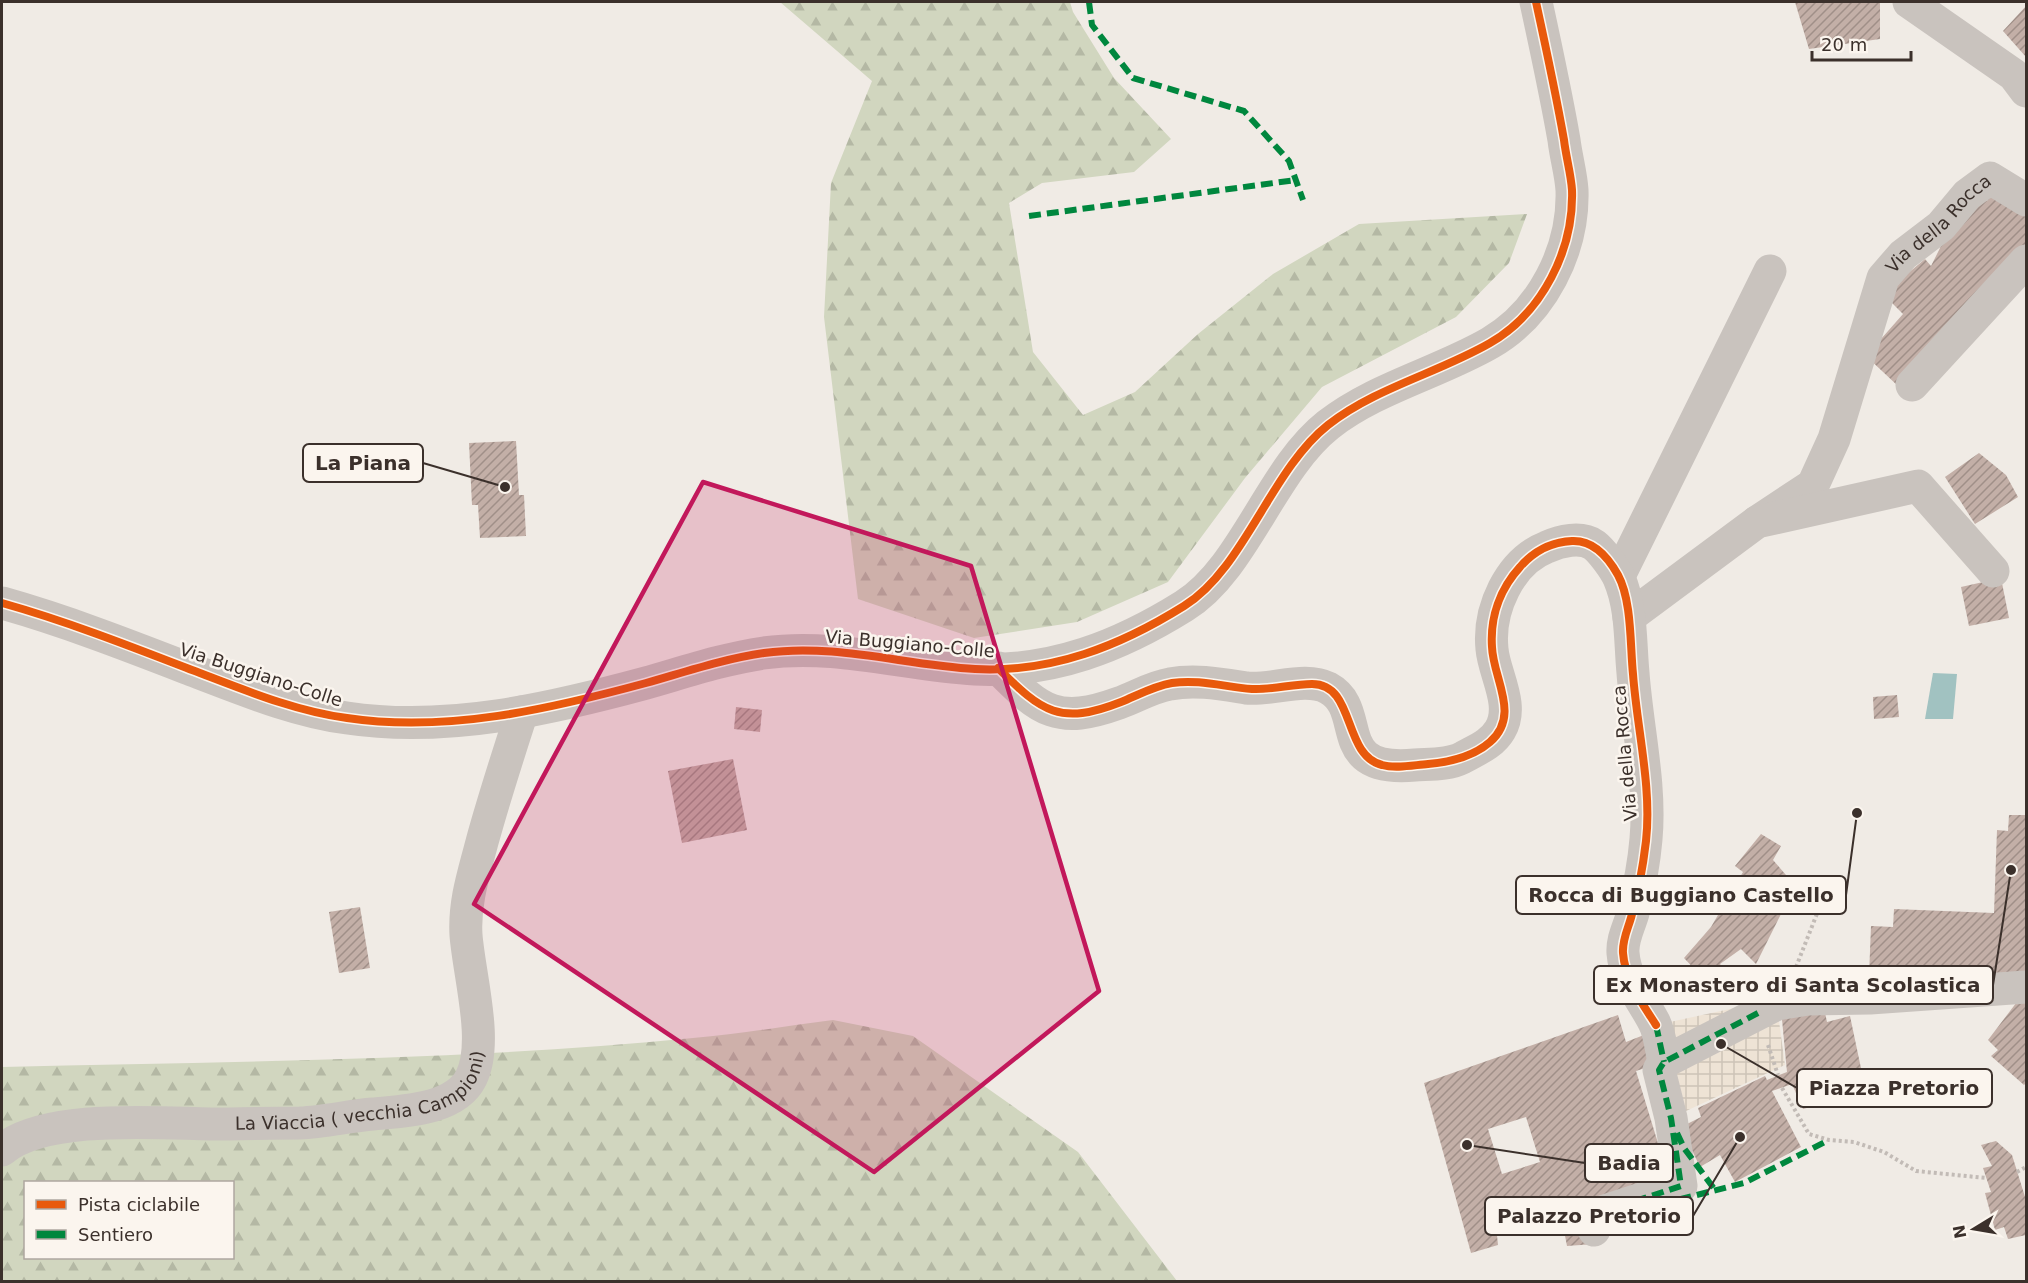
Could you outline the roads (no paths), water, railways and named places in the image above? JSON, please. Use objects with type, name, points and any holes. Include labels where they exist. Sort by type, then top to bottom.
[{"type":"street","name":"Via Buggiano-Colle","points":[[2,603],[45,615],[237,687],[342,718],[376,722],[454,721],[522,712],[646,683],[698,666],[779,651],[822,650],[977,669],[1030,668],[1094,652],[1139,632],[1192,602],[1227,564],[1306,446],[1324,428],[1357,405],[1495,341],[1525,318],[1544,291],[1560,261],[1572,191],[1557,101],[1536,2]]},
{"type":"street","points":[[1909,2],[2014,75],[2026,91]]},
{"type":"street","name":"Via della Rocca","points":[[1629,617],[1757,522],[1803,494],[1813,485],[1834,439],[1883,278],[1903,255],[1941,226],[1967,195],[1990,178],[2026,200]]},
{"type":"street","points":[[1912,385],[2026,261]]},
{"type":"street","points":[[999,668],[1025,696],[1041,706],[1056,713],[1077,715],[1118,703],[1168,684],[1190,681],[1253,689],[1316,684],[1332,690],[1358,746],[1367,758],[1382,766],[1454,762],[1490,743],[1502,728],[1504,697],[1492,651],[1492,628],[1502,589],[1527,559],[1542,549],[1561,541],[1580,541],[1594,545],[1619,576],[1770,271]]},
{"type":"street","name":"Via della Rocca","points":[[1757,522],[1918,486],[1993,572]]},
{"type":"street","name":"Via della Rocca","points":[[1594,1230],[1593,1215],[1681,1186],[1671,1118],[1659,1070],[1664,1062],[1656,1026],[1627,973],[1623,950],[1642,867],[1647,811],[1629,617],[1619,576]]},
{"type":"street","name":"La Viaccia ( vecchia Campioni)","points":[[2,1150],[23,1136],[71,1127],[119,1122],[304,1122],[414,1109],[434,1105],[460,1092],[470,1080],[477,1063],[478,1037],[466,936],[468,894],[493,802],[522,712]]},
{"type":"street","points":[[1664,1062],[1769,1008],[1808,999],[2026,987]]},
{"type":"water","points":[[1933,673],[1957,674],[1953,719],[1925,719]]},
{"type":"place","name":"La Piana","points":[[505,487]]},
{"type":"place","name":"Rocca di Buggiano Castello","points":[[1857,813]]},
{"type":"place","name":"Ex Monastero di Santa Scolastica","points":[[2011,870]]},
{"type":"place","name":"Piazza Pretorio","points":[[1721,1044]]},
{"type":"place","name":"Palazzo Pretorio","points":[[1740,1137]]},
{"type":"place","name":"Badia","points":[[1467,1145]]}]
